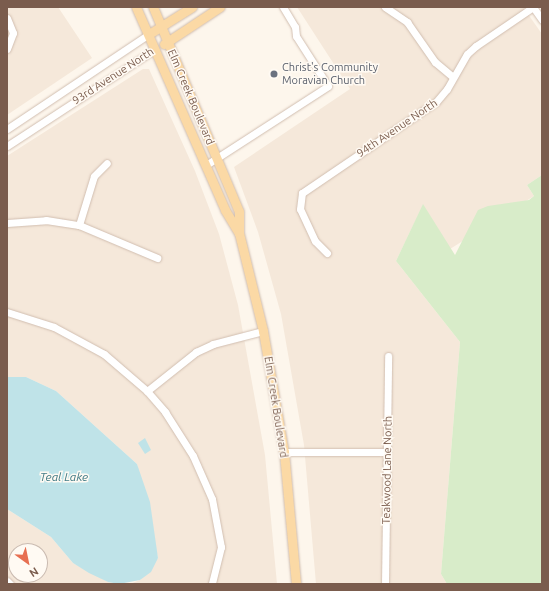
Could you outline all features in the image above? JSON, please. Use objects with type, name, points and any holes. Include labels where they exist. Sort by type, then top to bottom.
[{"type":"main road","name":"Elm Creek Boulevard","points":[[136,7],[206,164],[224,210],[239,233]]},
{"type":"main road","name":"Elm Creek Boulevard","points":[[153,7],[239,212],[239,233],[263,331],[284,452],[296,584]]},
{"type":"main road","name":"93rd Avenue North","points":[[149,34],[192,7]]},
{"type":"main road","name":"93rd Avenue North","points":[[155,49],[220,7]]},
{"type":"street","points":[[206,164],[328,86],[296,36],[295,27],[283,7]]},
{"type":"street","points":[[385,7],[407,22],[435,62],[453,77]]},
{"type":"street","points":[[533,7],[542,20]]},
{"type":"street","name":"94th Avenue North","points":[[328,253],[314,241],[299,204],[302,193],[430,106],[442,96],[467,54],[476,46],[533,7]]},
{"type":"street","points":[[7,18],[13,33],[7,49]]},
{"type":"street","name":"93rd Avenue North","points":[[7,129],[149,34]]},
{"type":"street","name":"93rd Avenue North","points":[[7,146],[155,49]]},
{"type":"street","points":[[78,225],[94,176],[107,162]]},
{"type":"street","points":[[7,223],[46,220],[78,225],[157,258]]},
{"type":"street","points":[[7,312],[54,327],[80,339],[104,354],[147,391],[170,418],[189,449],[212,499],[221,547],[212,584]]},
{"type":"street","points":[[147,391],[196,352],[213,344],[263,331]]},
{"type":"street","name":"Teakwood Lane North","points":[[385,584],[388,356]]},
{"type":"street","points":[[284,452],[387,452]]},
{"type":"street","points":[[7,581],[10,584]]},
{"type":"shaded area","points":[[7,7],[58,7],[92,58],[7,115]]},
{"type":"shaded area","points":[[297,7],[523,7],[542,34],[542,175],[527,185],[534,196],[450,249],[423,205],[396,261],[460,342],[441,574],[447,584],[316,584],[304,445],[281,314],[258,232],[234,167],[350,89]]},
{"type":"shaded area","points":[[143,69],[149,69],[195,171],[219,234],[238,305],[265,455],[277,584],[130,584],[140,580],[158,558],[137,464],[56,391],[26,377],[7,377],[7,156]]},
{"type":"shaded area","points":[[7,509],[51,537],[73,563],[108,582],[119,584],[7,584]]},
{"type":"green space","points":[[542,175],[542,584],[447,584],[441,574],[460,342],[396,261],[423,204],[455,255],[478,210],[488,206],[529,200],[534,196],[527,185]]},
{"type":"water","name":"Teal Lake","points":[[7,377],[26,377],[56,391],[137,464],[150,502],[158,558],[151,572],[140,580],[119,584],[108,582],[89,573],[73,563],[51,537],[7,509]]},
{"type":"water","points":[[145,438],[151,450],[145,454],[138,443]]},
{"type":"place","name":"Christ's Community Moravian Church","points":[[274,74]]}]
